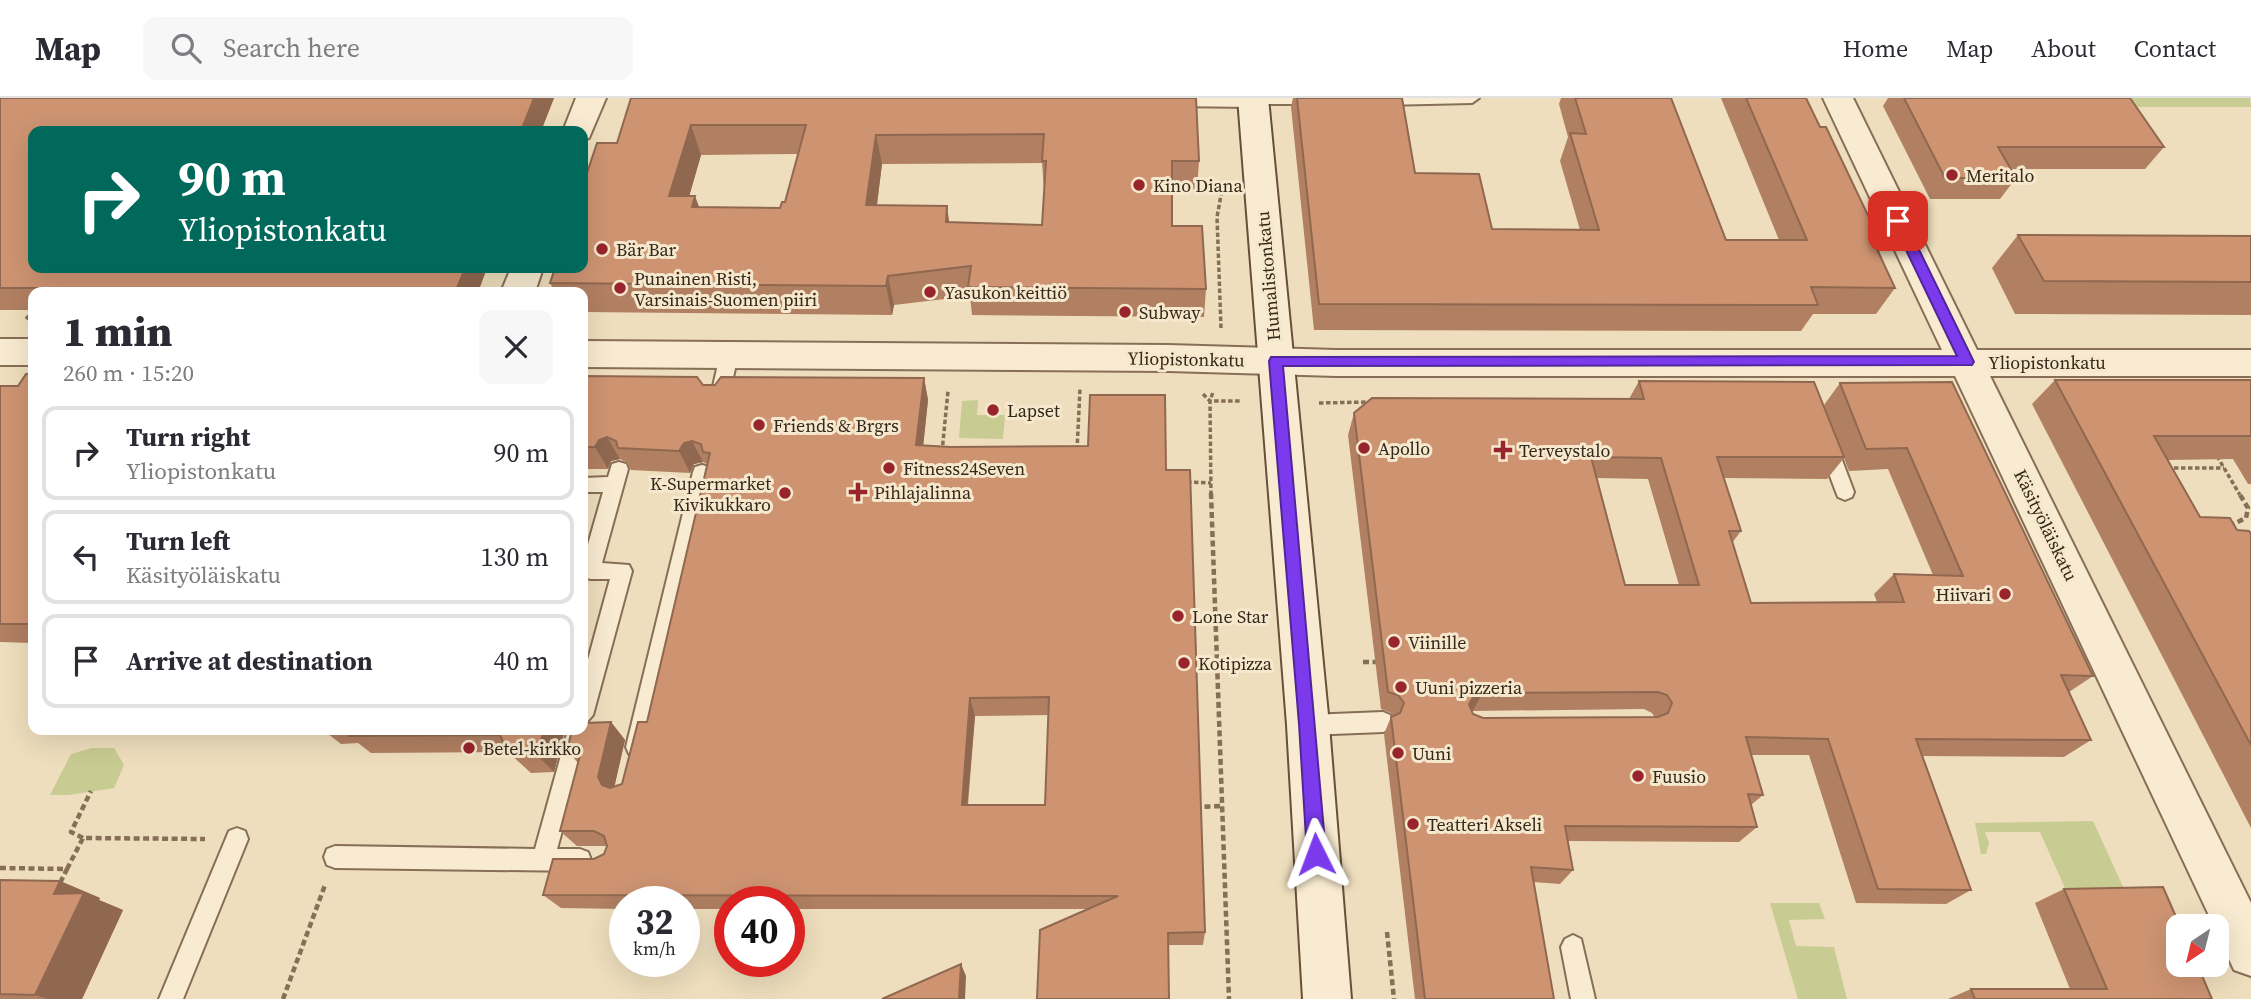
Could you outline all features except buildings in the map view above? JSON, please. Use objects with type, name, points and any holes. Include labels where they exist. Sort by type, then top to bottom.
[{"type":"street","points":[[580,126],[592,98]]},
{"type":"street","name":"Käsityöläiskatu","points":[[1838,98],[2251,953]]},
{"type":"street","name":"Humalistonkatu","points":[[1253,100],[1308,724],[1326,999]]},
{"type":"street","points":[[0,352],[28,352]]},
{"type":"street","name":"Yliopistonkatu","points":[[588,354],[1276,361],[1799,372],[1967,362],[2251,363]]},
{"type":"lane","points":[[1391,99],[1472,98]]},
{"type":"lane","points":[[1152,100],[1324,100]]},
{"type":"lane","points":[[719,400],[730,355]]},
{"type":"lane","points":[[1821,430],[1845,492]]},
{"type":"lane","points":[[632,766],[702,472]]},
{"type":"lane","points":[[588,484],[617,477],[590,571],[622,571],[588,697]]},
{"type":"lane","points":[[1308,724],[1382,722]]},
{"type":"lane","points":[[543,859],[578,735]]},
{"type":"lane","points":[[171,999],[237,839]]},
{"type":"lane","points":[[335,857],[597,860]]},
{"type":"lane","points":[[1573,947],[1583,999]]},
{"type":"path","points":[[1221,326],[1217,216],[1223,188]]},
{"type":"path","points":[[1077,456],[1080,375]]},
{"type":"path","points":[[949,389],[942,456],[953,456]]},
{"type":"path","points":[[1210,401],[1229,999]]},
{"type":"path","points":[[2211,446],[2248,508],[2246,518],[2227,527],[2233,537]]},
{"type":"path","points":[[2164,468],[2224,468]]},
{"type":"path","points":[[1178,482],[1211,483]]},
{"type":"path","points":[[1363,662],[1376,662]]},
{"type":"path","points":[[91,790],[71,832],[83,838],[237,839]]},
{"type":"path","points":[[1187,806],[1221,806]]},
{"type":"path","points":[[52,898],[83,838]]},
{"type":"path","points":[[284,999],[335,857]]},
{"type":"path","points":[[0,868],[67,869]]},
{"type":"path","points":[[1387,932],[1394,999]]},
{"type":"green space","points":[[2131,98],[2250,98],[2251,107],[2137,107]]},
{"type":"green space","points":[[978,400],[977,415],[1005,415],[1003,439],[959,438],[962,401]]},
{"type":"green space","points":[[92,748],[114,748],[124,765],[114,788],[50,795],[71,754]]},
{"type":"green space","points":[[2093,821],[2130,902],[2068,895],[2040,832],[1985,832],[1989,843],[1986,854],[1981,854],[1975,823]]},
{"type":"green space","points":[[1770,903],[1819,903],[1825,919],[1789,920],[1796,946],[1834,947],[1847,999],[1798,999]]},
{"type":"place","name":"Meritalo","points":[[1952,175]]},
{"type":"place","name":"Kino Diana","points":[[1139,185]]},
{"type":"place","name":"Bär Bar","points":[[602,249]]},
{"type":"place","name":"Punainen Risti, Varsinais-Suomen piiri","points":[[620,288]]},
{"type":"place","name":"Yasukon keittiö","points":[[930,292]]},
{"type":"place","name":"Subway","points":[[1125,312]]},
{"type":"place","name":"Lapset","points":[[993,410]]},
{"type":"place","name":"Friends & Brgrs","points":[[759,425]]},
{"type":"place","name":"Apollo","points":[[1364,448]]},
{"type":"place","name":"Terveystalo","points":[[1503,450]]},
{"type":"place","name":"Fitness24Seven","points":[[889,468]]},
{"type":"place","name":"Pihlajalinna","points":[[858,492]]},
{"type":"place","name":"K-Supermarket Kivikukkaro","points":[[785,493]]},
{"type":"place","name":"Hiivari","points":[[2005,594]]},
{"type":"place","name":"Lone Star","points":[[1178,616]]},
{"type":"place","name":"Viinille","points":[[1394,642]]},
{"type":"place","name":"Kotipizza","points":[[1184,663]]},
{"type":"place","name":"Uuni pizzeria","points":[[1401,687]]},
{"type":"place","name":"Betel-kirkko","points":[[469,748]]},
{"type":"place","name":"Uuni","points":[[1398,753]]},
{"type":"place","name":"Fuusio","points":[[1638,776]]},
{"type":"place","name":"Teatteri Akseli","points":[[1413,824]]},
{"type":"route","points":[[1316,854],[1308,724],[1276,361],[1967,362],[1898,221]]}]
